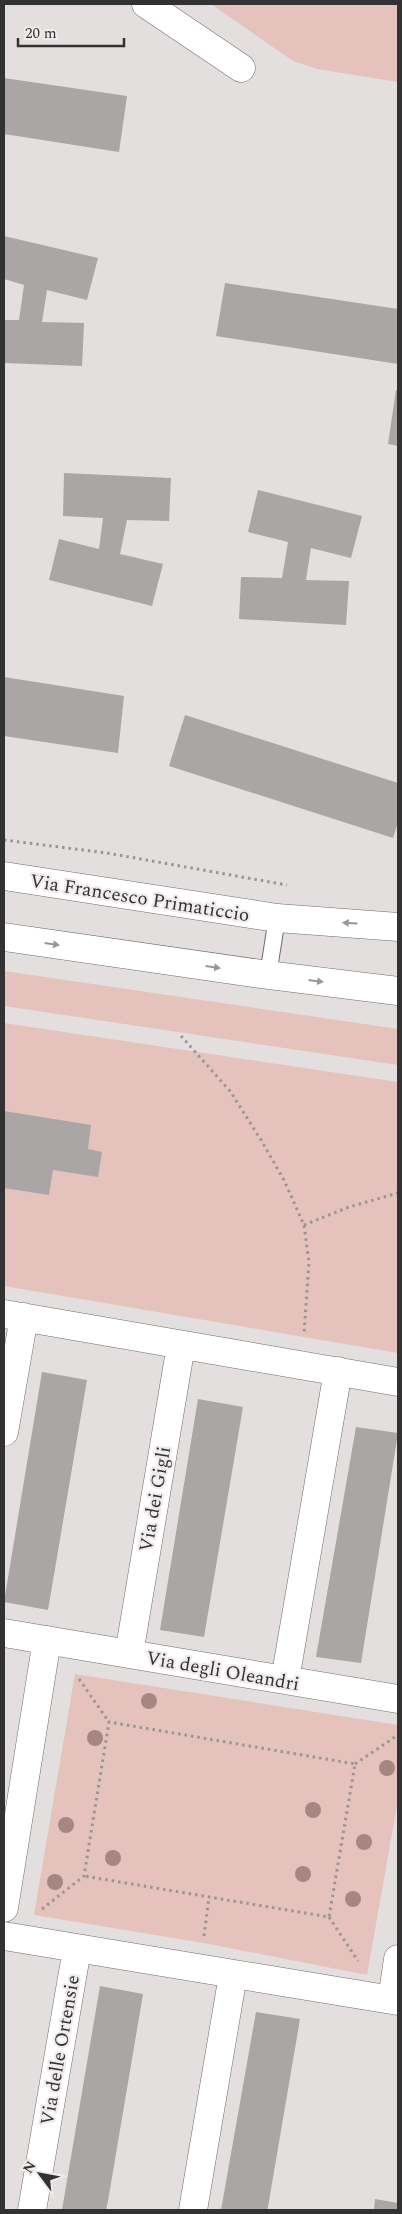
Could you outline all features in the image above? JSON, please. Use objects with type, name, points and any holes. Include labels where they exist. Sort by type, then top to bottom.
[{"type":"street","points":[[146,4],[241,68]]},
{"type":"street","name":"Via Francesco Primaticcio","points":[[4,876],[277,918],[398,926]]},
{"type":"street","points":[[4,937],[268,975],[398,991]]},
{"type":"street","points":[[4,1432],[14,1316],[398,1382]]},
{"type":"street","name":"Via dei Gigli","points":[[129,1654],[181,1344]]},
{"type":"street","points":[[285,1680],[338,1371]]},
{"type":"street","name":"Via degli Oleandri","points":[[4,1633],[398,1699]]},
{"type":"street","points":[[4,1908],[47,1640]]},
{"type":"street","name":"Via delle Ortensie","points":[[4,1936],[395,2000]]},
{"type":"street","name":"Via delle Ortensie","points":[[32,2210],[76,1949]]},
{"type":"street","points":[[395,2000],[398,1959]]},
{"type":"street","points":[[193,2210],[233,1975]]},
{"type":"lane","name":"Via Francesco Primaticcio","points":[[268,975],[277,918]]},
{"type":"path","points":[[181,1036],[230,1091],[262,1140],[284,1180],[304,1225],[309,1263],[304,1337]]},
{"type":"path","points":[[304,1225],[348,1207],[398,1193]]},
{"type":"path","points":[[41,1910],[84,1876],[109,1722],[75,1674]]},
{"type":"path","points":[[109,1722],[355,1764],[398,1735]]},
{"type":"path","points":[[355,1764],[329,1917],[361,1967]]},
{"type":"path","points":[[84,1876],[329,1917]]},
{"type":"path","points":[[204,1943],[209,1897]]},
{"type":"shaded area","points":[[211,4],[398,4],[398,82],[317,69],[293,61]]},
{"type":"shaded area","points":[[4,971],[398,1029],[398,1065],[4,1006]]},
{"type":"shaded area","points":[[4,1023],[398,1082],[398,1353],[4,1286]]},
{"type":"shaded area","points":[[75,1674],[398,1725],[398,1800],[367,1975],[204,1943],[34,1915]]},
{"type":"building","points":[[4,78],[127,96],[119,152],[4,134]]},
{"type":"building","points":[[4,236],[98,258],[87,300],[47,290],[42,322],[84,323],[82,366],[4,363],[4,320],[19,320],[24,285],[4,279]]},
{"type":"building","points":[[225,283],[398,309],[398,364],[216,336]]},
{"type":"building","points":[[396,390],[398,390],[398,446],[388,444]]},
{"type":"building","points":[[64,473],[171,478],[169,521],[127,520],[120,554],[163,564],[152,606],[49,580],[59,539],[99,549],[103,518],[63,516]]},
{"type":"building","points":[[258,490],[362,516],[351,558],[311,548],[306,580],[349,581],[346,625],[239,619],[241,577],[282,578],[288,542],[248,532]]},
{"type":"building","points":[[4,677],[124,696],[118,753],[4,736]]},
{"type":"building","points":[[185,715],[398,783],[398,822],[393,838],[169,766]]},
{"type":"building","points":[[4,1111],[91,1125],[88,1149],[102,1152],[98,1177],[53,1170],[49,1195],[4,1188]]},
{"type":"building","points":[[42,1372],[87,1380],[48,1610],[4,1602]]},
{"type":"building","points":[[198,1399],[243,1407],[204,1637],[160,1630]]},
{"type":"building","points":[[356,1427],[398,1433],[361,1663],[316,1657]]},
{"type":"building","points":[[100,1986],[143,1994],[108,2201],[106,2210],[62,2210]]},
{"type":"building","points":[[256,2012],[300,2019],[268,2207],[267,2210],[221,2210]]},
{"type":"building","points":[[375,2199],[398,2203],[398,2210],[374,2210]]}]
